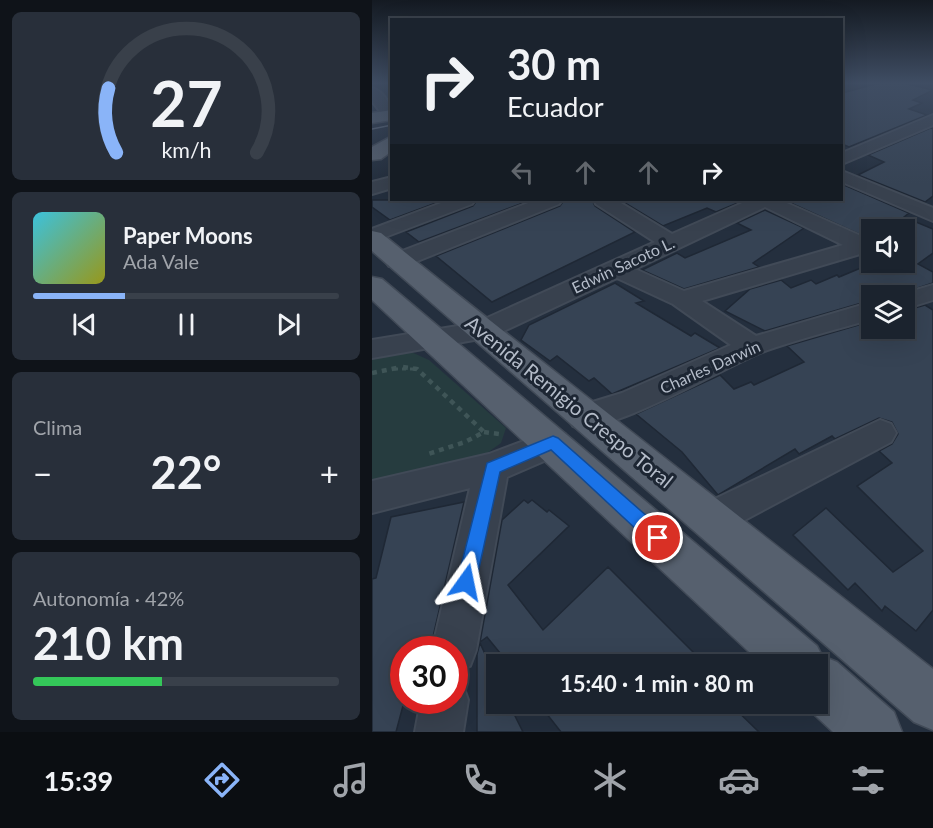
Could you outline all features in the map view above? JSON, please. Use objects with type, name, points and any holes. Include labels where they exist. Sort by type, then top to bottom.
[{"type":"main road","points":[[373,150],[390,143]]},
{"type":"main road","name":"Avenida Remigio Crespo Toral","points":[[372,237],[397,261],[482,331],[568,430],[789,654]]},
{"type":"main road","name":"Avenida Remigio Crespo Toral","points":[[372,285],[430,337],[568,430],[711,519],[933,703]]},
{"type":"main road","points":[[828,690],[874,732]]},
{"type":"street","points":[[843,159],[933,119]]},
{"type":"street","points":[[843,176],[933,214]]},
{"type":"street","points":[[372,188],[390,183]]},
{"type":"street","points":[[372,237],[462,201]]},
{"type":"street","points":[[397,261],[549,201]]},
{"type":"street","points":[[605,201],[671,243]]},
{"type":"street","name":"Edwin Sacoto L.","points":[[372,349],[430,337],[482,331],[763,201]]},
{"type":"street","points":[[682,299],[852,249],[856,245],[853,241],[767,201]]},
{"type":"street","points":[[617,269],[682,299],[752,346]]},
{"type":"street","points":[[915,298],[933,292]]},
{"type":"street","name":"Charles Darwin","points":[[372,497],[492,468],[568,430],[752,346],[861,313]]},
{"type":"street","points":[[711,519],[880,433]]},
{"type":"street","points":[[457,636],[492,468]]},
{"type":"street","points":[[439,732],[442,714]]},
{"type":"path","points":[[372,373],[402,368],[417,369],[484,432],[465,442],[425,454]]},
{"type":"green space","points":[[409,351],[429,360],[506,428],[501,443],[483,456],[372,484],[372,359]]},
{"type":"building","points":[[843,116],[924,116],[849,147],[843,144]]},
{"type":"building","points":[[933,127],[933,196],[925,202],[858,175],[884,162],[868,155]]},
{"type":"building","points":[[843,184],[909,213],[904,217],[909,219],[861,219],[861,235],[786,201],[843,201]]},
{"type":"building","points":[[372,200],[441,201],[390,220],[372,207]]},
{"type":"building","points":[[476,201],[528,201],[419,242],[406,232],[473,206]]},
{"type":"building","points":[[563,201],[592,201],[595,206],[635,232],[492,302],[436,256],[560,206]]},
{"type":"building","points":[[622,201],[743,201],[716,212],[707,208],[663,226]]},
{"type":"building","points":[[765,210],[804,228],[753,263],[759,267],[684,289],[642,270],[677,253],[685,258],[751,230],[737,223]]},
{"type":"building","points":[[915,222],[933,229],[933,253],[918,264],[933,272],[933,283],[915,289],[915,285],[861,285],[861,303],[765,331],[725,311],[750,289],[781,280],[791,288],[811,280],[816,284],[837,275],[839,277],[861,268],[861,273],[915,273]]},
{"type":"building","points":[[615,283],[644,301],[636,303],[691,336],[695,333],[720,348],[612,394],[594,378],[589,381],[557,356],[550,361],[521,340],[529,325]]},
{"type":"building","points":[[925,305],[933,310],[933,610],[916,631],[885,606],[882,611],[855,583],[848,590],[793,535],[826,508],[893,572],[923,551],[857,486],[892,463],[879,451],[892,444],[898,434],[892,422],[879,418],[835,439],[832,436],[799,454],[795,449],[718,495],[682,452],[636,414],[720,375],[734,389],[751,382],[754,385],[804,362],[787,346],[861,324],[861,339],[915,339],[915,308]]},
{"type":"building","points":[[524,500],[528,503],[532,500],[569,526],[508,585],[543,630],[608,567],[695,654],[501,654],[487,637],[480,642],[502,520]]},
{"type":"building","points":[[464,502],[433,636],[390,636],[390,714],[401,714],[396,732],[372,732],[372,579],[376,578],[391,517]]},
{"type":"building","points":[[480,643],[486,656],[486,714],[514,714],[523,732],[477,732],[477,654]]},
{"type":"building","points":[[547,714],[740,714],[759,732],[561,732]]},
{"type":"tram line","points":[[372,129],[390,125]]},
{"type":"route","points":[[466,582],[487,499],[492,468],[553,443],[658,538]]}]
